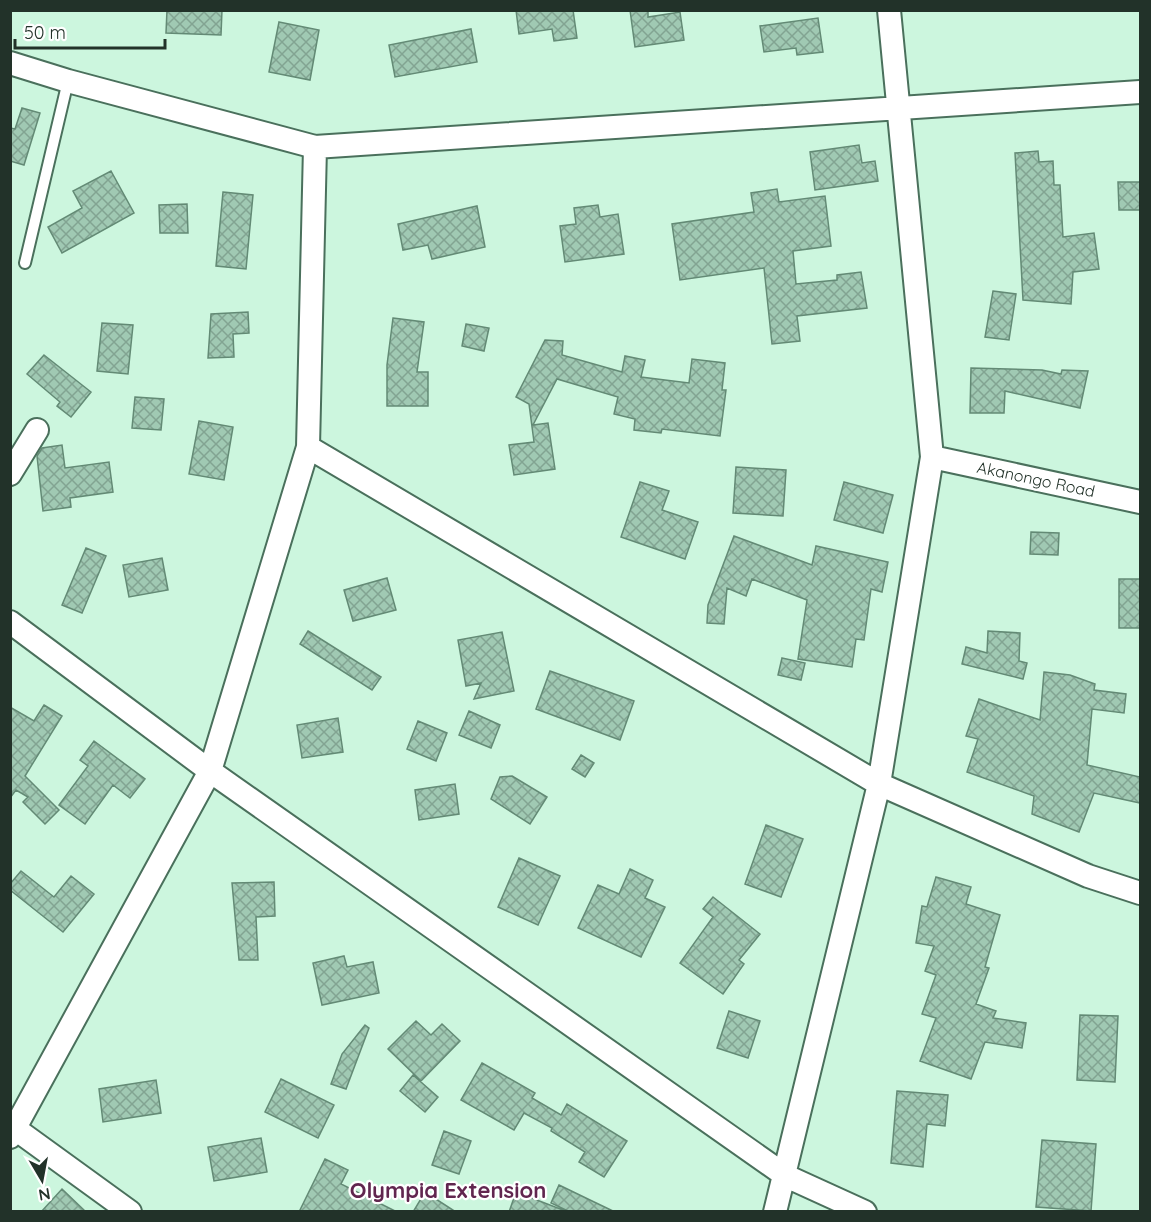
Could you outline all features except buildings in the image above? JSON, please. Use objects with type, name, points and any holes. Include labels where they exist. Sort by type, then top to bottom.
[{"type":"street","points":[[775,1212],[786,1176],[879,784],[932,457],[897,110],[890,10]]},
{"type":"street","points":[[10,63],[68,81],[315,147],[1140,92]]},
{"type":"street","points":[[129,1212],[12,1130],[210,771],[308,447],[315,147]]},
{"type":"street","points":[[10,474],[37,430]]},
{"type":"street","points":[[308,447],[879,784],[1088,876],[1140,893]]},
{"type":"street","name":"Akanongo Road","points":[[932,457],[1140,502]]},
{"type":"street","points":[[10,622],[210,771],[786,1176],[865,1212]]},
{"type":"lane","points":[[25,263],[68,81]]},
{"type":"district","name":"Olympia Extension","points":[[448,1190]]}]
